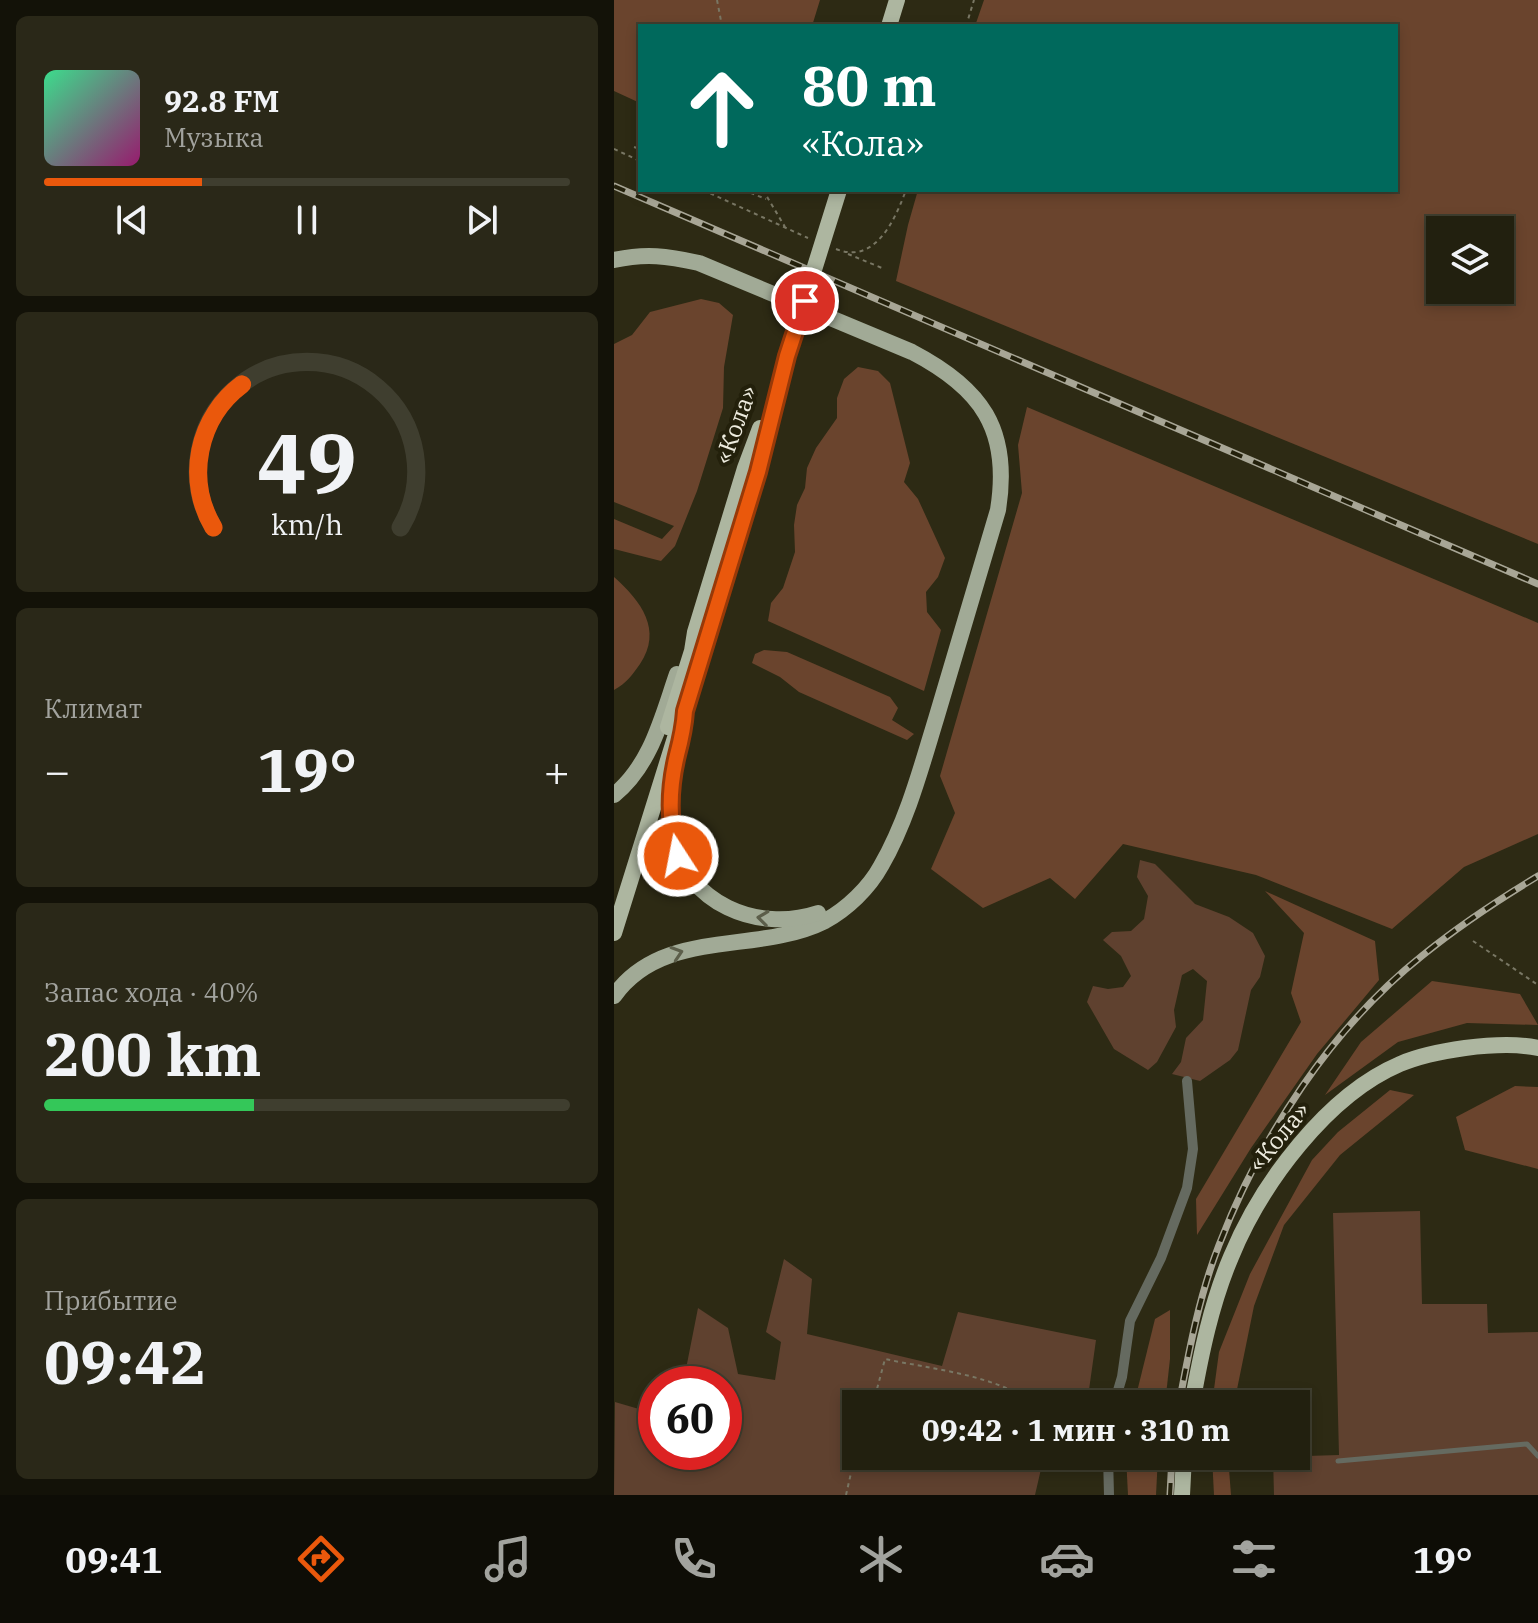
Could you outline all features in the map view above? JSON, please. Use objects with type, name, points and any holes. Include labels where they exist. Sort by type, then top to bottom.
[{"type":"highway","points":[[890,24],[897,0]]},
{"type":"highway","points":[[787,356],[838,192]]},
{"type":"highway","name":"«Кола»","points":[[614,906],[745,468],[787,356]]},
{"type":"highway","name":"«Кола»","points":[[614,933],[758,472],[787,356]]},
{"type":"highway","name":"«Кола»","points":[[1195,1390],[1209,1323],[1231,1256],[1275,1177],[1323,1120],[1372,1078],[1401,1063],[1438,1051],[1486,1045],[1538,1048]]},
{"type":"highway","points":[[1182,1495],[1183,1470]]},
{"type":"main road","points":[[614,260],[639,255],[669,256],[699,263],[898,346],[955,377],[978,399],[992,424],[1001,457],[1002,475],[998,510],[905,815],[880,868],[863,891],[836,914],[811,926],[778,936],[699,946],[655,961],[636,973],[614,996]]},
{"type":"main road","points":[[614,795],[628,783],[647,754],[685,650],[695,632]]},
{"type":"main road","points":[[685,711],[672,779],[671,822],[678,856],[699,886],[728,909],[744,916],[785,920],[821,912],[863,891]]},
{"type":"street","points":[[1118,1390],[1130,1321],[1161,1258],[1187,1188],[1193,1149],[1187,1081]]},
{"type":"street","points":[[1108,1470],[1109,1495]]},
{"type":"lane","points":[[1338,1461],[1527,1444],[1538,1456]]},
{"type":"path","points":[[717,0],[722,24]]},
{"type":"path","points":[[967,24],[974,0]]},
{"type":"path","points":[[634,147],[638,148]]},
{"type":"path","points":[[614,149],[638,160]]},
{"type":"path","points":[[748,192],[767,200]]},
{"type":"path","points":[[764,192],[786,228]]},
{"type":"path","points":[[847,253],[882,268]]},
{"type":"path","points":[[1473,941],[1538,985]]},
{"type":"path","points":[[877,1390],[885,1359],[1011,1390]]},
{"type":"path","points":[[846,1495],[852,1470]]},
{"type":"shaded area","points":[[614,0],[820,0],[813,24],[638,24],[638,102],[614,91]]},
{"type":"shaded area","points":[[984,0],[1538,0],[1538,544],[896,281],[917,192],[1398,192],[1398,24],[976,24]]},
{"type":"shaded area","points":[[701,299],[719,303],[733,315],[724,367],[723,408],[697,491],[675,546],[661,561],[614,549],[614,519],[662,539],[674,526],[614,502],[614,344],[632,335],[650,312]]},
{"type":"shaded area","points":[[858,367],[878,371],[890,383],[910,463],[904,482],[918,499],[945,558],[938,577],[926,592],[927,612],[941,630],[924,691],[768,621],[771,603],[783,588],[795,552],[794,525],[797,505],[805,488],[807,468],[816,448],[837,418],[837,398],[844,379]]},
{"type":"shaded area","points":[[1027,407],[1538,623],[1538,834],[1464,867],[1392,929],[1256,875],[1123,844],[1075,899],[1050,878],[983,908],[931,869],[955,813],[940,776],[1022,493],[1018,445]]},
{"type":"shaded area","points":[[614,577],[640,606],[649,628],[649,639],[640,664],[626,682],[614,690]]},
{"type":"shaded area","points":[[764,650],[787,652],[890,697],[898,708],[892,720],[914,734],[907,740],[799,692],[780,677],[752,663],[755,654]]},
{"type":"shaded area","points":[[1140,860],[1155,864],[1195,904],[1229,917],[1253,933],[1265,956],[1260,977],[1251,990],[1238,1050],[1230,1060],[1200,1081],[1172,1074],[1181,1062],[1186,1038],[1203,1020],[1207,981],[1193,969],[1182,975],[1174,1010],[1176,1027],[1157,1062],[1148,1070],[1114,1049],[1087,1002],[1093,986],[1108,989],[1123,987],[1131,976],[1121,956],[1103,940],[1112,932],[1131,931],[1144,919],[1148,896],[1137,877]]},
{"type":"shaded area","points":[[1265,891],[1375,941],[1379,980],[1317,1054],[1251,1148],[1197,1235],[1196,1199],[1301,1022],[1291,993],[1304,933]]},
{"type":"shaded area","points":[[1432,981],[1520,994],[1538,1025],[1467,1023],[1398,1042],[1325,1095],[1361,1042]]},
{"type":"shaded area","points":[[1515,1086],[1538,1087],[1538,1169],[1465,1150],[1456,1117]]},
{"type":"shaded area","points":[[1390,1090],[1414,1095],[1340,1155],[1284,1225],[1254,1306],[1237,1390],[1214,1390],[1219,1352],[1250,1274],[1312,1160],[1338,1132]]},
{"type":"shaded area","points":[[1420,1211],[1422,1304],[1487,1304],[1488,1333],[1538,1332],[1538,1495],[1274,1495],[1273,1470],[1310,1470],[1310,1456],[1339,1455],[1333,1213]]},
{"type":"shaded area","points":[[784,1259],[812,1279],[807,1334],[942,1366],[958,1312],[1096,1340],[1089,1390],[842,1390],[842,1470],[1041,1470],[1035,1495],[614,1495],[615,1402],[638,1409],[638,1470],[742,1470],[742,1375],[775,1380],[781,1342],[766,1332]]},
{"type":"shaded area","points":[[698,1308],[728,1328],[736,1366],[687,1366]]},
{"type":"shaded area","points":[[1170,1310],[1167,1390],[1137,1390],[1155,1319]]},
{"type":"shaded area","points":[[1127,1470],[1157,1470],[1156,1495],[1128,1495]]},
{"type":"shaded area","points":[[1213,1470],[1229,1470],[1231,1495],[1214,1495]]},
{"type":"railway","points":[[614,186],[1538,584]]},
{"type":"railway","points":[[1182,1390],[1200,1304],[1219,1245],[1256,1164],[1302,1086],[1358,1016],[1390,984],[1451,933],[1538,876]]},
{"type":"railway","points":[[1170,1495],[1171,1470]]},
{"type":"route","points":[[678,856],[671,822],[672,779],[685,711],[758,472],[787,356],[805,301]]}]
